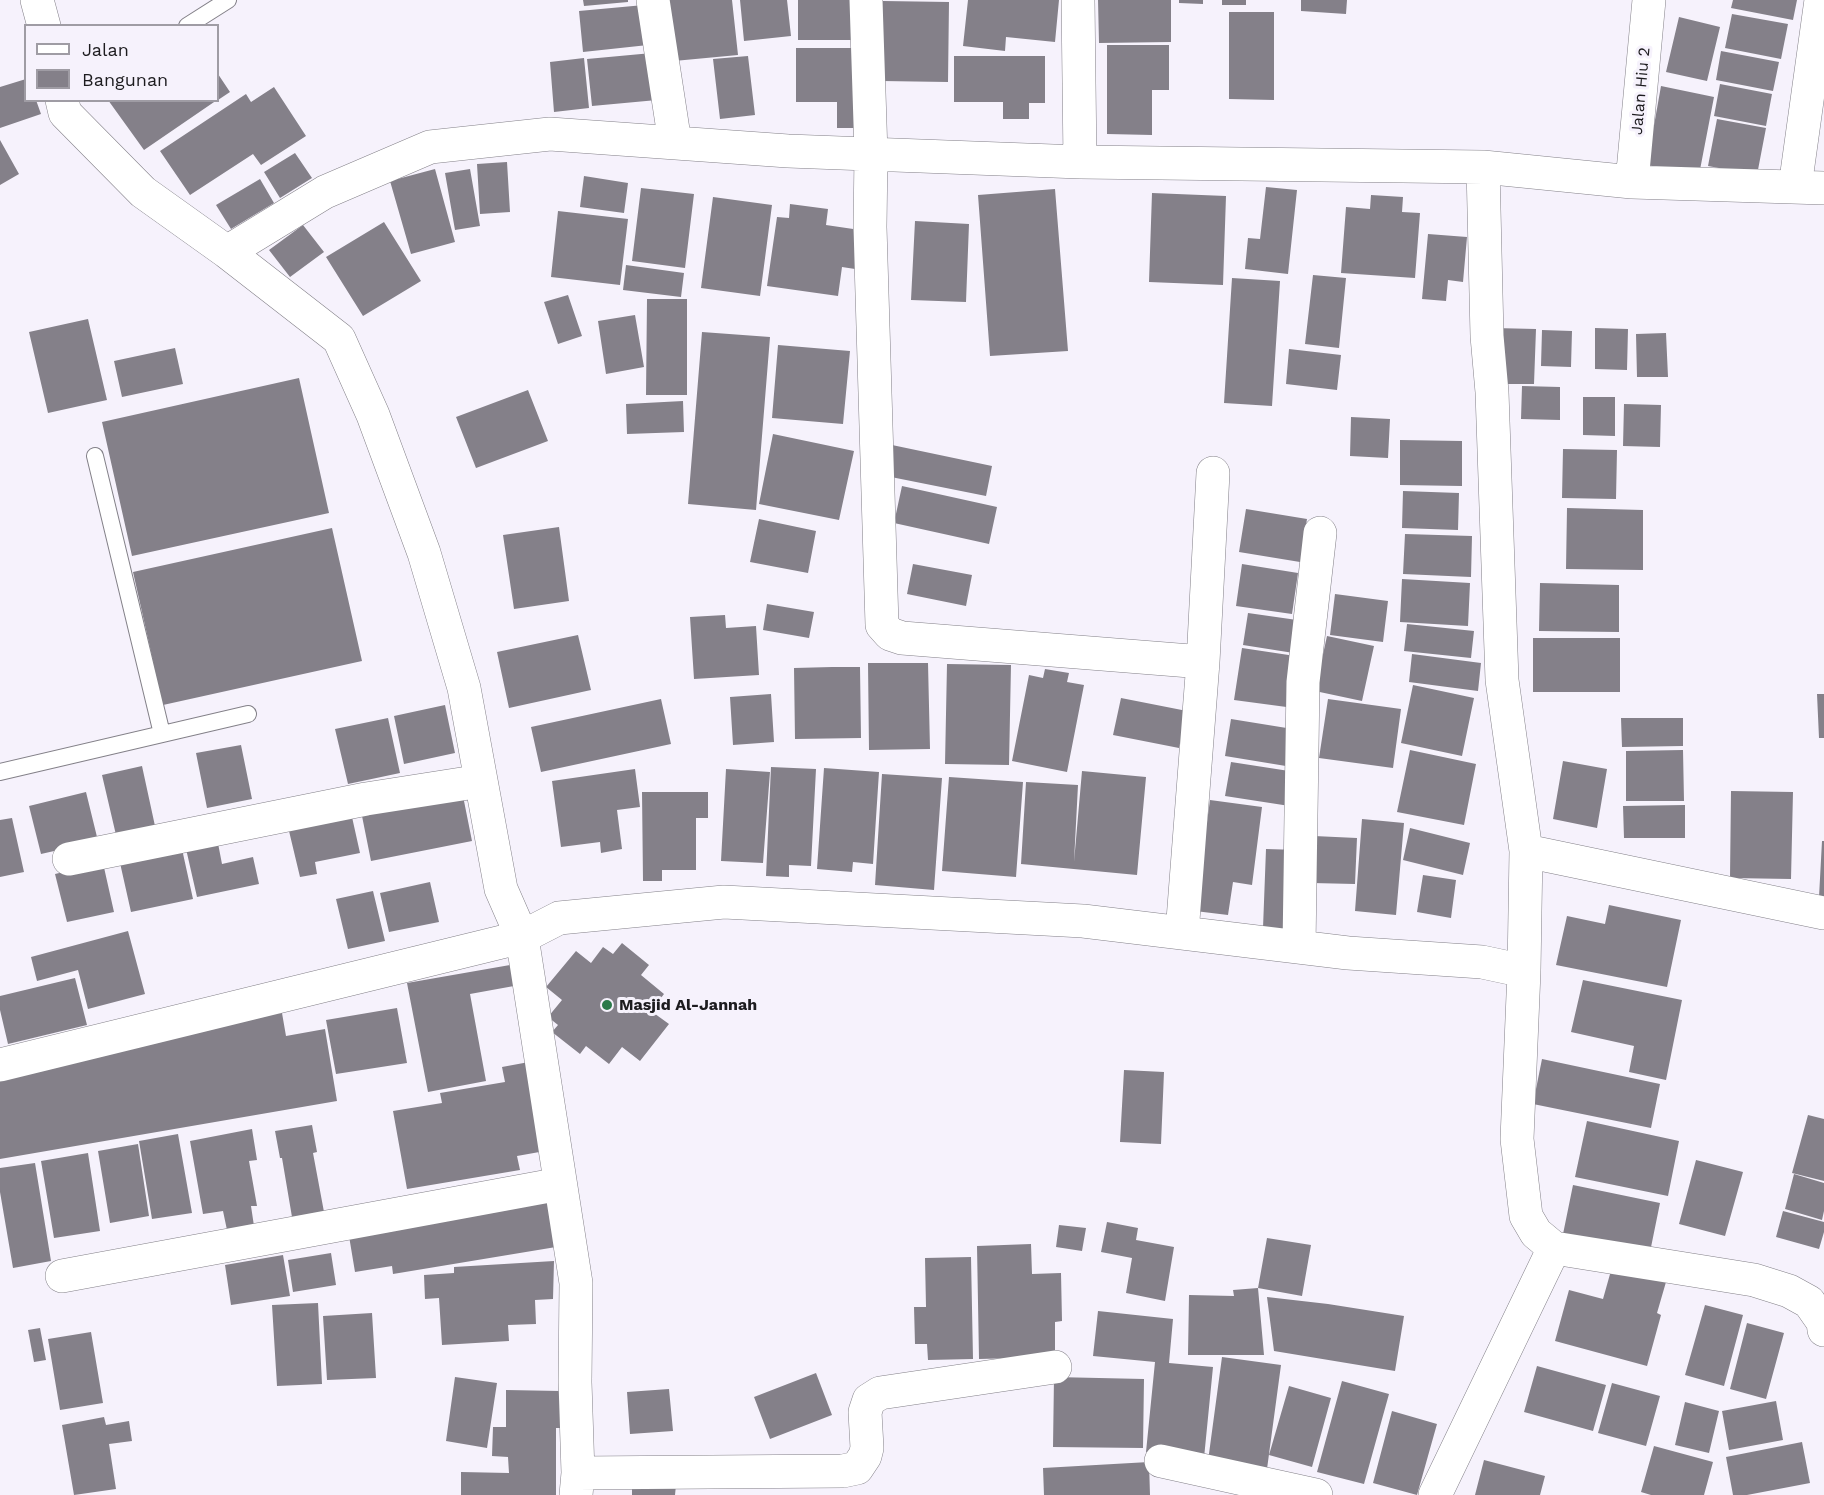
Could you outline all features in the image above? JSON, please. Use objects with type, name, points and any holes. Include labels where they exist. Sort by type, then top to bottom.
[{"type":"street","points":[[37,0],[43,24]]},
{"type":"street","points":[[653,0],[675,143]]},
{"type":"street","points":[[866,0],[871,154],[870,227],[882,625],[890,634],[903,638],[1203,663]]},
{"type":"street","points":[[1078,0],[1080,162]]},
{"type":"street","name":"Jalan Hiu 2","points":[[1632,182],[1649,0]]},
{"type":"street","points":[[227,252],[325,192],[430,147],[550,134],[788,152],[1080,162],[1483,167],[1632,182],[1809,188],[1821,0]]},
{"type":"street","points":[[62,102],[65,113],[143,192],[227,252],[339,339],[373,415],[423,553],[464,688],[501,889],[522,937],[576,1284],[574,1383],[577,1484],[843,1471],[857,1468],[867,1448],[865,1412],[869,1400],[880,1394],[1055,1367]]},
{"type":"street","points":[[1483,167],[1487,336],[1492,392],[1502,680],[1526,851],[1517,1139],[1526,1216],[1536,1233],[1554,1248],[1754,1280],[1780,1288],[1809,1302],[1823,1322],[1824,1330]]},
{"type":"street","points":[[1182,933],[1203,663],[1213,473]]},
{"type":"street","points":[[1299,947],[1303,681],[1320,533]]},
{"type":"street","points":[[69,859],[366,799],[481,781]]},
{"type":"street","points":[[1526,851],[1824,913]]},
{"type":"street","points":[[0,1065],[522,937],[559,918],[724,902],[1083,921],[1299,947],[1482,962],[1524,971]]},
{"type":"street","points":[[62,1276],[560,1184]]},
{"type":"street","points":[[1435,1495],[1554,1248]]},
{"type":"street","points":[[1161,1461],[1316,1495]]},
{"type":"lane","points":[[190,24],[228,0]]},
{"type":"lane","points":[[95,456],[162,734]]},
{"type":"lane","points":[[0,772],[248,714]]},
{"type":"building","points":[[583,0],[628,0],[628,2],[584,6]]},
{"type":"building","points":[[667,0],[732,0],[738,55],[674,61]]},
{"type":"building","points":[[740,0],[787,0],[791,36],[744,41]]},
{"type":"building","points":[[798,0],[852,0],[852,40],[798,40]]},
{"type":"building","points":[[968,0],[1059,0],[1055,42],[1006,37],[1005,51],[963,46]]},
{"type":"building","points":[[1098,0],[1171,0],[1171,42],[1099,43]]},
{"type":"building","points":[[1179,0],[1203,0],[1203,4],[1179,3]]},
{"type":"building","points":[[1222,0],[1246,0],[1246,5],[1222,5]]},
{"type":"building","points":[[1301,0],[1347,0],[1346,14],[1301,11]]},
{"type":"building","points":[[1733,0],[1797,0],[1793,20],[1731,8]]},
{"type":"building","points":[[883,1],[949,2],[948,82],[882,81]]},
{"type":"building","points":[[644,5],[648,45],[583,52],[579,11]]},
{"type":"building","points":[[1229,12],[1274,12],[1274,100],[1229,99]]},
{"type":"building","points":[[1732,14],[1788,24],[1781,59],[1725,48]]},
{"type":"building","points":[[1679,17],[1720,27],[1707,81],[1666,72]]},
{"type":"building","points":[[1107,45],[1169,45],[1169,90],[1152,90],[1152,135],[1107,134]]},
{"type":"building","points":[[796,48],[853,48],[861,128],[837,128],[837,102],[796,102]]},
{"type":"building","points":[[1721,51],[1779,62],[1773,91],[1716,80]]},
{"type":"building","points":[[652,53],[657,100],[592,106],[587,59]]},
{"type":"building","points":[[748,56],[755,115],[720,119],[713,59]]},
{"type":"building","points":[[954,56],[1045,56],[1045,103],[1029,103],[1029,119],[1003,119],[1003,102],[954,102]]},
{"type":"building","points":[[584,58],[589,108],[554,112],[550,62]]},
{"type":"building","points":[[219,76],[230,92],[219,99]]},
{"type":"building","points":[[24,80],[24,102],[37,102],[41,114],[0,128],[0,87]]},
{"type":"building","points":[[1720,84],[1772,94],[1766,126],[1714,116]]},
{"type":"building","points":[[1661,86],[1714,97],[1699,175],[1647,165]]},
{"type":"building","points":[[274,87],[306,136],[261,165],[253,154],[190,195],[160,151],[246,94],[251,102]]},
{"type":"building","points":[[109,102],[214,102],[144,150]]},
{"type":"building","points":[[1717,119],[1766,128],[1757,175],[1708,166]]},
{"type":"building","points":[[0,140],[19,174],[0,185]]},
{"type":"building","points":[[295,153],[312,178],[280,198],[264,172]]},
{"type":"building","points":[[507,162],[510,212],[480,214],[477,164]]},
{"type":"building","points":[[435,169],[455,242],[411,254],[390,181]]},
{"type":"building","points":[[470,169],[480,226],[455,230],[445,173]]},
{"type":"building","points":[[584,176],[628,183],[624,213],[580,207]]},
{"type":"building","points":[[260,179],[274,203],[231,229],[216,205]]},
{"type":"building","points":[[1266,187],[1297,190],[1288,274],[1245,269],[1248,238],[1260,239]]},
{"type":"building","points":[[641,188],[694,194],[685,268],[632,261]]},
{"type":"building","points":[[1055,189],[1068,351],[990,356],[978,195]]},
{"type":"building","points":[[1152,193],[1226,196],[1223,285],[1149,282]]},
{"type":"building","points":[[1371,195],[1403,197],[1402,212],[1420,213],[1415,278],[1341,273],[1346,207],[1370,209]]},
{"type":"building","points":[[713,197],[772,205],[760,296],[701,288]]},
{"type":"building","points":[[790,204],[828,209],[826,225],[860,230],[855,269],[842,267],[838,296],[767,286],[777,217],[789,218]]},
{"type":"building","points":[[558,211],[628,219],[620,285],[551,277]]},
{"type":"building","points":[[915,221],[969,224],[966,302],[911,300]]},
{"type":"building","points":[[384,222],[421,281],[363,316],[326,257]]},
{"type":"building","points":[[303,225],[324,252],[290,277],[269,250]]},
{"type":"building","points":[[1428,234],[1467,237],[1463,282],[1448,280],[1446,301],[1422,299]]},
{"type":"building","points":[[626,265],[684,273],[681,297],[623,290]]},
{"type":"building","points":[[1313,275],[1346,278],[1339,348],[1305,344]]},
{"type":"building","points":[[1232,278],[1280,281],[1272,406],[1224,403]]},
{"type":"building","points":[[568,295],[582,336],[558,344],[544,302]]},
{"type":"building","points":[[647,299],[687,299],[687,395],[646,395]]},
{"type":"building","points":[[635,315],[644,367],[606,374],[598,321]]},
{"type":"building","points":[[88,319],[107,400],[48,413],[29,332]]},
{"type":"building","points":[[1494,328],[1536,329],[1534,384],[1493,384]]},
{"type":"building","points":[[1595,328],[1628,329],[1627,370],[1595,369]]},
{"type":"building","points":[[1542,330],[1572,331],[1571,367],[1541,366]]},
{"type":"building","points":[[702,332],[770,337],[756,510],[688,504]]},
{"type":"building","points":[[1666,333],[1668,377],[1637,377],[1636,334]]},
{"type":"building","points":[[778,345],[850,351],[843,424],[772,418]]},
{"type":"building","points":[[175,348],[183,384],[122,397],[114,361]]},
{"type":"building","points":[[1289,349],[1341,355],[1337,390],[1286,384]]},
{"type":"building","points":[[299,378],[329,513],[132,556],[102,422]]},
{"type":"building","points":[[1522,386],[1560,387],[1560,420],[1521,419]]},
{"type":"building","points":[[528,390],[548,441],[476,468],[456,417]]},
{"type":"building","points":[[1583,397],[1615,397],[1615,436],[1583,435]]},
{"type":"building","points":[[683,401],[684,432],[627,434],[626,404]]},
{"type":"building","points":[[1624,404],[1661,405],[1660,447],[1623,446]]},
{"type":"building","points":[[1351,417],[1390,419],[1388,458],[1350,456]]},
{"type":"building","points":[[773,434],[854,451],[839,520],[759,504]]},
{"type":"building","points":[[1400,440],[1462,441],[1462,486],[1400,485]]},
{"type":"building","points":[[892,445],[992,466],[986,496],[886,476]]},
{"type":"building","points":[[1563,449],[1617,450],[1616,499],[1562,498]]},
{"type":"building","points":[[902,486],[997,507],[989,544],[894,523]]},
{"type":"building","points":[[1403,491],[1459,493],[1458,530],[1402,528]]},
{"type":"building","points":[[1567,508],[1643,510],[1643,570],[1566,569]]},
{"type":"building","points":[[1246,509],[1307,519],[1300,562],[1239,552]]},
{"type":"building","points":[[759,519],[816,531],[808,573],[750,562]]},
{"type":"building","points":[[559,527],[569,601],[514,609],[503,535]]},
{"type":"building","points":[[332,528],[362,661],[163,705],[133,572]]},
{"type":"building","points":[[1405,534],[1472,536],[1471,577],[1403,574]]},
{"type":"building","points":[[913,564],[972,575],[966,606],[907,594]]},
{"type":"building","points":[[1242,564],[1298,573],[1292,614],[1236,606]]},
{"type":"building","points":[[1402,579],[1470,583],[1468,626],[1400,622]]},
{"type":"building","points":[[1540,583],[1619,585],[1619,632],[1539,631]]},
{"type":"building","points":[[1335,594],[1388,601],[1383,642],[1330,635]]},
{"type":"building","points":[[767,604],[814,612],[809,638],[763,630]]},
{"type":"building","points":[[1248,613],[1304,621],[1300,654],[1243,645]]},
{"type":"building","points":[[725,615],[726,628],[756,626],[759,675],[694,679],[690,617]]},
{"type":"building","points":[[1407,624],[1474,631],[1471,658],[1404,651]]},
{"type":"building","points":[[578,635],[591,690],[509,708],[497,652]]},
{"type":"building","points":[[1327,636],[1374,646],[1362,701],[1315,691]]},
{"type":"building","points":[[1533,638],[1620,638],[1620,692],[1533,692]]},
{"type":"building","points":[[1242,648],[1302,657],[1294,708],[1234,700]]},
{"type":"building","points":[[1412,654],[1481,663],[1478,691],[1409,682]]},
{"type":"building","points":[[868,663],[928,663],[930,749],[869,750]]},
{"type":"building","points":[[947,664],[1011,665],[1009,765],[945,764]]},
{"type":"building","points":[[860,667],[861,738],[795,739],[794,668]]},
{"type":"building","points":[[1045,669],[1069,673],[1067,682],[1084,685],[1067,772],[1012,761],[1029,675],[1043,678]]},
{"type":"building","points":[[1413,685],[1474,698],[1462,756],[1401,743]]},
{"type":"building","points":[[771,694],[774,742],[733,745],[730,697]]},
{"type":"building","points":[[1817,694],[1824,694],[1824,738],[1819,738]]},
{"type":"building","points":[[1121,698],[1187,711],[1179,748],[1113,735]]},
{"type":"building","points":[[661,699],[671,744],[541,772],[531,727]]},
{"type":"building","points":[[1328,699],[1401,709],[1393,768],[1319,758]]},
{"type":"building","points":[[445,705],[455,753],[404,764],[394,716]]},
{"type":"building","points":[[388,718],[400,773],[348,784],[335,729]]},
{"type":"building","points":[[1621,718],[1683,718],[1683,746],[1622,747]]},
{"type":"building","points":[[1231,719],[1299,730],[1292,767],[1225,756]]},
{"type":"building","points":[[241,745],[252,799],[207,808],[196,753]]},
{"type":"building","points":[[1410,750],[1476,764],[1464,825],[1397,812]]},
{"type":"building","points":[[1683,750],[1684,801],[1626,801],[1626,751]]},
{"type":"building","points":[[1563,761],[1607,769],[1597,828],[1553,819]]},
{"type":"building","points":[[1231,762],[1302,773],[1296,807],[1225,796]]},
{"type":"building","points":[[142,766],[155,826],[116,835],[102,775]]},
{"type":"building","points":[[771,767],[816,769],[811,866],[789,865],[789,877],[766,876]]},
{"type":"building","points":[[824,768],[879,772],[873,864],[853,862],[852,872],[817,869]]},
{"type":"building","points":[[635,769],[640,807],[617,810],[622,849],[601,853],[600,842],[561,847],[552,781]]},
{"type":"building","points":[[726,769],[770,772],[763,863],[721,861]]},
{"type":"building","points":[[1082,771],[1146,777],[1137,875],[1021,864],[1026,782],[1078,785],[1074,862]]},
{"type":"building","points":[[882,774],[942,778],[934,890],[875,885]]},
{"type":"building","points":[[949,777],[1023,782],[1016,877],[942,871]]},
{"type":"building","points":[[1731,791],[1793,792],[1791,879],[1730,878]]},
{"type":"building","points":[[86,792],[98,841],[41,854],[29,806]]},
{"type":"building","points":[[642,792],[708,792],[708,818],[696,818],[696,870],[662,870],[662,881],[643,881]]},
{"type":"building","points":[[463,796],[472,841],[371,861],[362,816]]},
{"type":"building","points":[[1210,800],[1262,807],[1252,885],[1233,882],[1228,915],[1195,911]]},
{"type":"building","points":[[1685,805],[1685,838],[1624,838],[1623,806]]},
{"type":"building","points":[[352,817],[360,853],[315,862],[317,874],[300,877],[289,831]]},
{"type":"building","points":[[12,818],[24,872],[0,877],[0,820]]},
{"type":"building","points":[[1362,819],[1404,823],[1396,915],[1355,911]]},
{"type":"building","points":[[1410,828],[1470,843],[1463,875],[1403,860]]},
{"type":"building","points":[[216,833],[222,864],[253,857],[259,884],[197,897],[184,840]]},
{"type":"building","points":[[1314,836],[1357,838],[1355,884],[1312,883]]},
{"type":"building","points":[[180,840],[193,899],[131,912],[118,854]]},
{"type":"building","points":[[1822,841],[1824,841],[1824,897],[1819,897]]},
{"type":"building","points":[[1266,849],[1299,850],[1296,930],[1263,928]]},
{"type":"building","points":[[103,863],[114,912],[67,922],[55,874]]},
{"type":"building","points":[[1423,875],[1456,880],[1451,918],[1417,912]]},
{"type":"building","points":[[430,882],[439,922],[389,932],[380,893]]},
{"type":"building","points":[[373,891],[385,941],[348,949],[336,899]]},
{"type":"building","points":[[1609,905],[1681,920],[1667,987],[1556,965],[1567,916],[1605,924]]},
{"type":"building","points":[[128,931],[145,994],[88,1009],[78,970],[37,981],[31,957]]},
{"type":"building","name":"Masjid Al-Jannah","points":[[622,943],[649,965],[641,975],[664,994],[651,1011],[669,1024],[640,1061],[622,1047],[609,1064],[586,1046],[580,1054],[552,1032],[558,1025],[548,1017],[562,1000],[546,987],[576,951],[591,963],[603,947],[613,954]]},
{"type":"building","points":[[510,965],[514,986],[470,994],[486,1081],[428,1092],[407,983]]},
{"type":"building","points":[[75,978],[87,1025],[8,1044],[0,1010],[0,996]]},
{"type":"building","points":[[1583,980],[1682,1000],[1666,1080],[1629,1072],[1634,1046],[1571,1032]]},
{"type":"building","points":[[397,1008],[407,1063],[336,1074],[326,1020]]},
{"type":"building","points":[[282,1013],[286,1036],[325,1029],[337,1101],[0,1159],[0,1077],[177,1031]]},
{"type":"building","points":[[1542,1059],[1660,1084],[1651,1128],[1533,1104]]},
{"type":"building","points":[[529,1062],[545,1151],[517,1156],[520,1170],[407,1189],[393,1111],[442,1103],[440,1093],[505,1082],[502,1067]]},
{"type":"building","points":[[1124,1070],[1164,1072],[1161,1144],[1120,1142]]},
{"type":"building","points":[[1808,1115],[1824,1119],[1824,1181],[1792,1173]]},
{"type":"building","points":[[1587,1121],[1679,1141],[1668,1196],[1575,1177]]},
{"type":"building","points":[[312,1125],[317,1152],[313,1153],[324,1212],[292,1217],[275,1131]]},
{"type":"building","points":[[252,1129],[257,1160],[249,1161],[257,1206],[251,1206],[254,1226],[227,1230],[223,1211],[203,1214],[190,1141]]},
{"type":"building","points":[[178,1134],[192,1213],[152,1219],[139,1141]]},
{"type":"building","points":[[138,1144],[149,1216],[110,1223],[98,1151]]},
{"type":"building","points":[[88,1153],[100,1231],[54,1238],[41,1161]]},
{"type":"building","points":[[1696,1160],[1743,1172],[1725,1236],[1679,1224]]},
{"type":"building","points":[[35,1163],[51,1261],[13,1268],[0,1192],[0,1168]]},
{"type":"building","points":[[1794,1174],[1824,1183],[1822,1220],[1785,1209]]},
{"type":"building","points":[[1573,1185],[1660,1203],[1649,1257],[1562,1239]]},
{"type":"building","points":[[548,1197],[556,1247],[393,1274],[392,1266],[355,1272],[348,1230]]},
{"type":"building","points":[[1783,1211],[1824,1222],[1824,1232],[1819,1249],[1776,1237]]},
{"type":"building","points":[[1107,1222],[1138,1228],[1136,1240],[1174,1247],[1165,1301],[1126,1293],[1132,1258],[1101,1252]]},
{"type":"building","points":[[1059,1225],[1086,1228],[1082,1251],[1056,1247]]},
{"type":"building","points":[[1267,1238],[1311,1245],[1302,1296],[1258,1288]]},
{"type":"building","points":[[1031,1244],[1032,1274],[1061,1273],[1062,1321],[1055,1322],[1055,1357],[979,1359],[977,1246]]},
{"type":"building","points":[[331,1253],[336,1285],[293,1292],[288,1260]]},
{"type":"building","points":[[283,1255],[290,1296],[231,1305],[225,1265]]},
{"type":"building","points":[[971,1257],[973,1359],[928,1360],[927,1344],[915,1344],[914,1307],[926,1307],[925,1258]]},
{"type":"building","points":[[554,1261],[553,1299],[535,1300],[536,1324],[508,1325],[509,1341],[442,1345],[439,1298],[425,1299],[424,1275],[454,1273],[454,1267]]},
{"type":"building","points":[[1612,1267],[1666,1282],[1657,1313],[1661,1315],[1647,1366],[1555,1341],[1569,1290],[1603,1299]]},
{"type":"building","points":[[1258,1288],[1264,1355],[1188,1355],[1189,1295],[1234,1296],[1233,1290]]},
{"type":"building","points":[[1267,1297],[1404,1316],[1395,1371],[1274,1351]]},
{"type":"building","points":[[318,1303],[322,1384],[277,1386],[272,1305]]},
{"type":"building","points":[[1705,1305],[1743,1315],[1724,1386],[1685,1375]]},
{"type":"building","points":[[1098,1311],[1173,1319],[1169,1363],[1213,1367],[1204,1458],[1146,1452],[1155,1362],[1093,1356]]},
{"type":"building","points":[[372,1313],[376,1378],[327,1380],[323,1316]]},
{"type":"building","points":[[1747,1323],[1784,1333],[1766,1399],[1730,1389]]},
{"type":"building","points":[[40,1328],[46,1360],[34,1362],[28,1330]]},
{"type":"building","points":[[91,1332],[103,1403],[60,1410],[48,1339]]},
{"type":"building","points":[[1222,1357],[1281,1365],[1267,1469],[1208,1461]]},
{"type":"building","points":[[1537,1366],[1606,1385],[1593,1431],[1524,1412]]},
{"type":"building","points":[[816,1373],[832,1415],[770,1439],[754,1397]]},
{"type":"building","points":[[455,1377],[497,1383],[487,1448],[446,1441]]},
{"type":"building","points":[[1054,1377],[1144,1379],[1143,1448],[1053,1447]]},
{"type":"building","points":[[1342,1381],[1389,1394],[1364,1484],[1317,1472]]},
{"type":"building","points":[[1612,1383],[1660,1396],[1646,1446],[1598,1433]]},
{"type":"building","points":[[1289,1386],[1331,1398],[1312,1467],[1269,1455]]},
{"type":"building","points":[[669,1389],[673,1431],[630,1434],[627,1392]]},
{"type":"building","points":[[506,1390],[560,1391],[560,1428],[556,1428],[556,1495],[461,1495],[461,1472],[509,1473],[508,1457],[492,1456],[493,1427],[506,1427]]},
{"type":"building","points":[[1776,1401],[1783,1440],[1729,1450],[1722,1411]]},
{"type":"building","points":[[1685,1402],[1719,1411],[1709,1453],[1675,1445]]},
{"type":"building","points":[[1392,1411],[1437,1424],[1417,1495],[1373,1483]]},
{"type":"building","points":[[104,1417],[106,1425],[129,1421],[132,1441],[109,1444],[116,1489],[74,1495],[62,1425]]},
{"type":"building","points":[[1802,1442],[1810,1483],[1747,1495],[1733,1495],[1726,1457]]},
{"type":"building","points":[[1654,1446],[1713,1462],[1704,1495],[1651,1495],[1641,1492]]},
{"type":"building","points":[[1484,1460],[1545,1476],[1540,1495],[1475,1495]]},
{"type":"building","points":[[1149,1462],[1150,1495],[1044,1495],[1043,1468]]},
{"type":"building","points":[[632,1483],[676,1485],[675,1495],[632,1495]]},
{"type":"place","name":"Masjid Al-Jannah","points":[[607,1005]]}]
